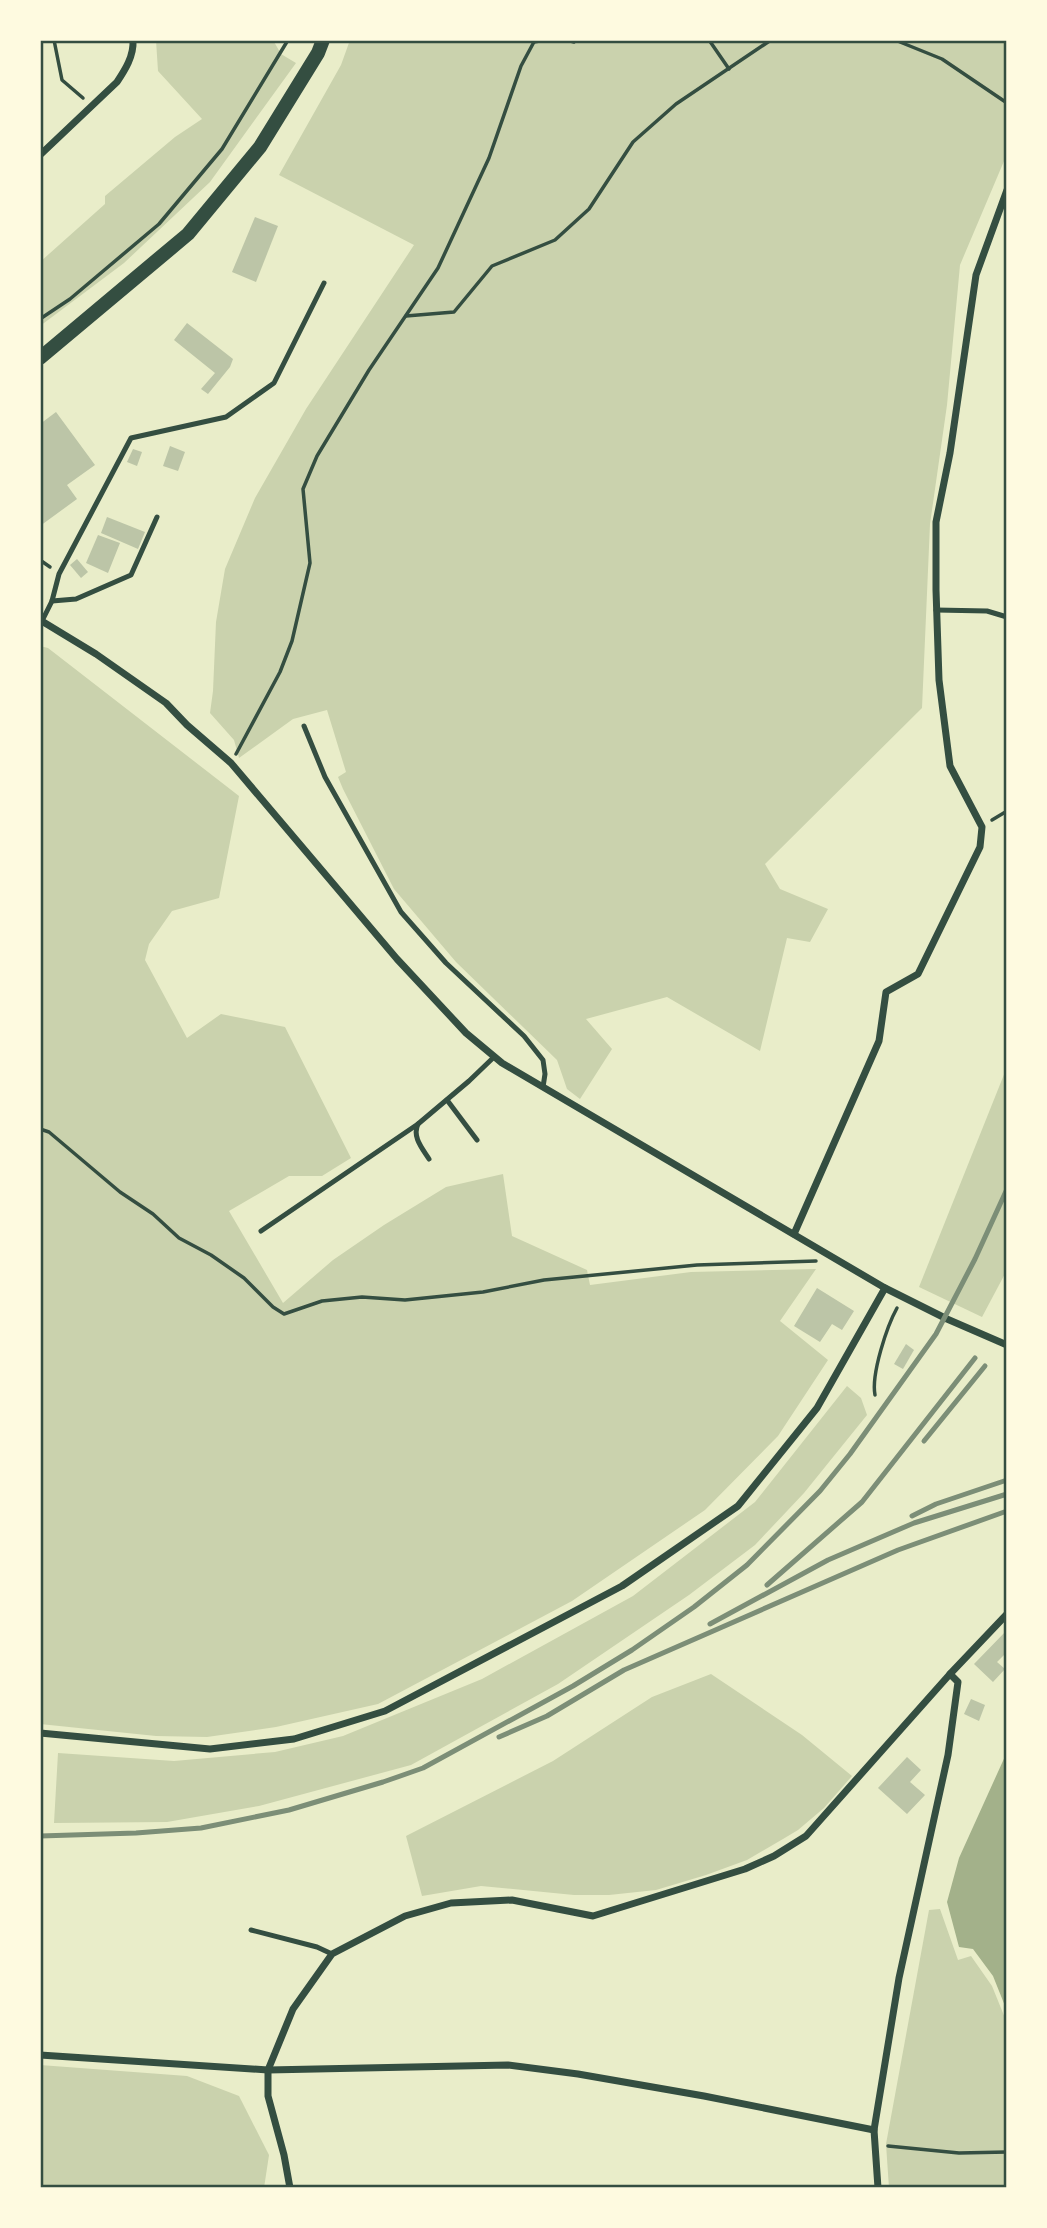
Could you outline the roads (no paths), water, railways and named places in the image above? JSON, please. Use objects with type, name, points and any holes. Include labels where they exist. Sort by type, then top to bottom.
[{"type":"main road","points":[[40,358],[188,234],[260,147],[318,53],[323,40]]},
{"type":"street","points":[[40,155],[117,82],[127,68],[133,40]]},
{"type":"street","points":[[794,1234],[879,1041],[886,992],[918,974],[980,847],[982,827],[950,766],[939,680],[936,522],[950,453],[976,275],[1007,190]]},
{"type":"street","points":[[41,620],[166,703],[230,763],[397,959],[466,1033],[494,1057],[885,1288],[1007,1345]]},
{"type":"street","points":[[40,1734],[211,1749],[294,1739],[385,1711],[409,1699],[622,1586],[737,1506],[817,1408],[885,1288]]},
{"type":"street","points":[[290,2188],[268,2096],[268,2070],[293,2009],[332,1954],[405,1916],[451,1903],[512,1900],[593,1916],[764,1861],[806,1836],[1007,1614]]},
{"type":"street","points":[[878,2188],[874,2130],[899,1978],[948,1755],[958,1682],[950,1674]]},
{"type":"street","points":[[40,2055],[268,2070],[508,2066],[578,2074],[704,2096],[874,2130]]},
{"type":"lane","points":[[41,620],[52,601],[59,574],[131,438],[226,417],[275,383],[324,283]]},
{"type":"lane","points":[[52,601],[76,599],[131,575],[157,517]]},
{"type":"lane","points":[[936,610],[987,611],[1007,617]]},
{"type":"lane","points":[[304,726],[325,778],[401,912],[446,963],[524,1035],[542,1060],[545,1074],[543,1087]]},
{"type":"lane","points":[[261,1231],[418,1124],[494,1057]]},
{"type":"lane","points":[[447,1100],[477,1140]]},
{"type":"lane","points":[[418,1124],[415,1130],[418,1142],[429,1159]]},
{"type":"lane","points":[[251,1930],[317,1947],[332,1954]]},
{"type":"railway","points":[[40,1836],[201,1828],[289,1810],[383,1782],[423,1768],[573,1686],[632,1650],[694,1607],[747,1565],[820,1491],[850,1454],[936,1334],[1007,1189]]},
{"type":"railway","points":[[767,1585],[862,1502],[975,1358]]},
{"type":"railway","points":[[924,1441],[985,1366]]},
{"type":"railway","points":[[912,1516],[936,1504],[1007,1480]]},
{"type":"railway","points":[[710,1624],[828,1560],[914,1523],[1007,1494]]},
{"type":"railway","points":[[499,1737],[547,1716],[624,1670],[898,1550],[1007,1511]]}]
